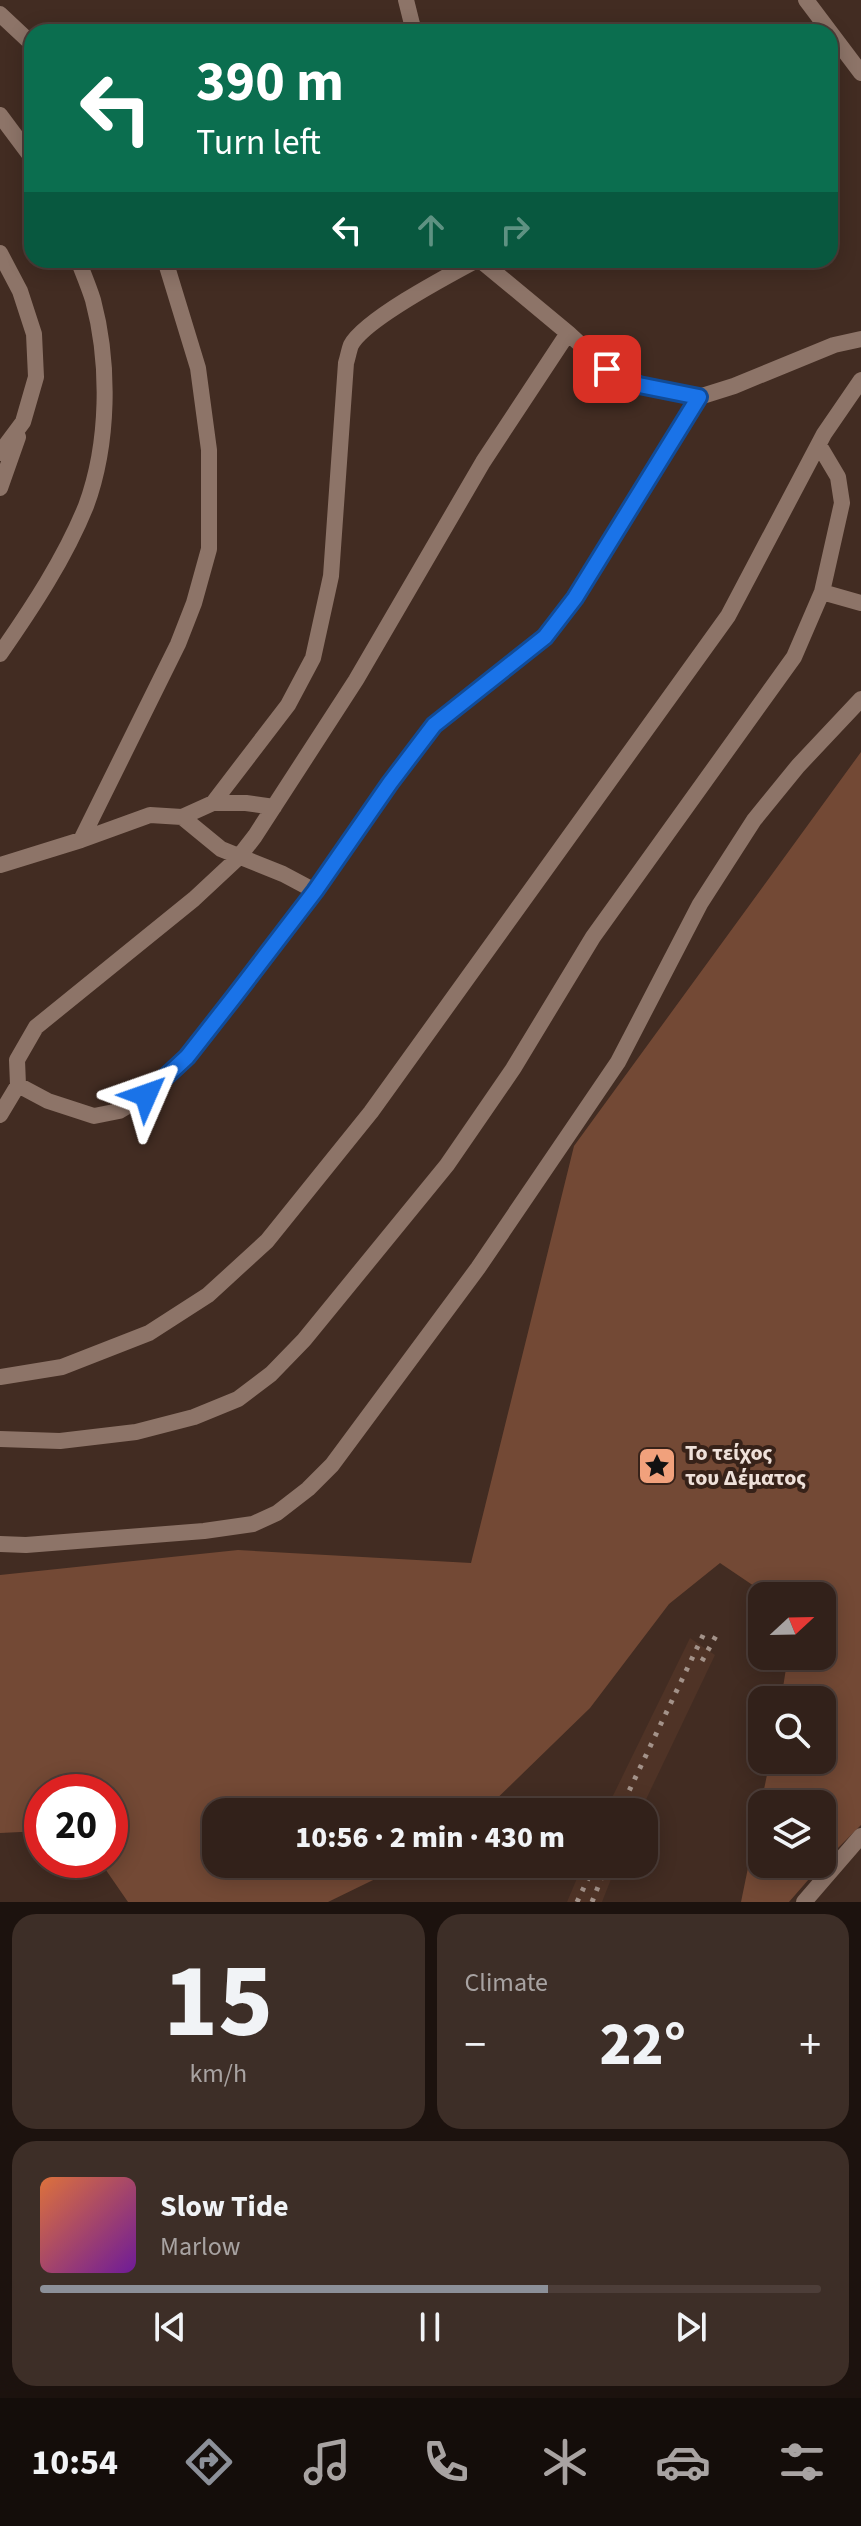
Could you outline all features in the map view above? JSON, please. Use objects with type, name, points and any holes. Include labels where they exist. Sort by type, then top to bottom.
[{"type":"street","points":[[406,0],[412,24]]},
{"type":"street","points":[[806,0],[824,24]]},
{"type":"street","points":[[0,14],[24,36]]},
{"type":"street","points":[[838,42],[861,73]]},
{"type":"street","points":[[0,115],[24,147]]},
{"type":"street","points":[[0,253],[20,291],[34,334],[36,377],[0,488]]},
{"type":"street","points":[[0,654],[63,555],[86,505],[96,469],[103,416],[102,353],[93,300],[81,268]]},
{"type":"street","points":[[81,840],[178,644],[194,603],[209,549],[209,450],[198,368],[167,268]]},
{"type":"street","points":[[213,803],[288,705],[313,658],[331,576],[346,363],[352,344],[369,324],[463,268]]},
{"type":"street","points":[[488,268],[607,369],[639,385],[699,397],[834,345],[861,339]]},
{"type":"street","points":[[0,1115],[18,1085],[17,1060],[36,1027],[147,939],[238,858],[356,680],[483,462],[568,333]]},
{"type":"street","points":[[0,1377],[62,1367],[149,1333],[208,1295],[267,1241],[371,1112],[728,616],[819,445],[861,380]]},
{"type":"street","points":[[18,1085],[48,1101],[94,1116],[119,1111],[146,1095],[187,1057],[315,891],[434,725],[545,637],[575,598],[699,397]]},
{"type":"street","points":[[0,453],[23,422]]},
{"type":"street","points":[[0,1439],[75,1439],[136,1432],[194,1417],[238,1399],[271,1374],[304,1340],[447,1165],[513,1069],[593,937],[794,657],[822,592],[842,503],[838,477],[819,445]]},
{"type":"street","points":[[822,592],[861,603]]},
{"type":"street","points":[[0,1544],[26,1545],[204,1531],[253,1524],[277,1513],[308,1489],[332,1465],[389,1393],[618,1062],[700,904],[754,820],[798,766],[861,699]]},
{"type":"street","points":[[0,865],[150,815],[182,817],[213,803],[274,807]]},
{"type":"street","points":[[182,817],[221,849],[283,874],[315,891]]},
{"type":"street","points":[[804,1902],[861,1836]]},
{"type":"shaded area","points":[[861,752],[861,1825],[836,1850],[836,1790],[764,1790],[767,1774],[836,1774],[836,1686],[783,1686],[786,1670],[836,1670],[836,1582],[748,1582],[720,1563],[669,1604],[590,1708],[497,1798],[202,1798],[202,1878],[377,1878],[328,1902],[128,1902],[111,1878],[128,1878],[128,1774],[24,1774],[24,1832],[0,1833],[0,1575],[238,1550],[471,1563],[574,1146]]},
{"type":"shaded area","points":[[690,1638],[715,1655],[647,1798],[612,1798]]},
{"type":"shaded area","points":[[748,1868],[748,1878],[810,1878],[789,1902],[741,1902]]},
{"type":"shaded area","points":[[577,1878],[611,1878],[602,1902],[567,1902]]},
{"type":"railway","points":[[626,1798],[706,1629]]},
{"type":"railway","points":[[702,1661],[717,1634]]},
{"type":"railway","points":[[577,1902],[588,1878]]},
{"type":"railway","points":[[592,1902],[601,1878]]},
{"type":"place","name":"Το τείχος του Δέματος","points":[[657,1466]]},
{"type":"route","points":[[146,1095],[187,1057],[234,997],[315,891],[434,725],[545,637],[575,598],[699,397],[639,385],[607,369]]}]
